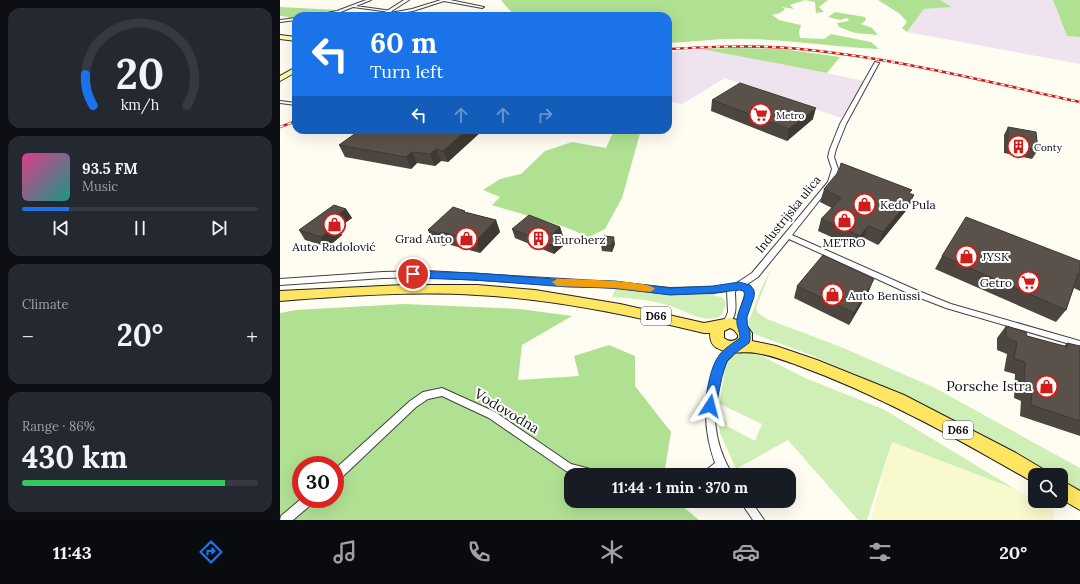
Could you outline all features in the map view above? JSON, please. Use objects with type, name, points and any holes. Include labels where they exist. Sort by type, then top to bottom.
[{"type":"main road","points":[[280,37],[292,38]]},
{"type":"main road","points":[[280,79],[292,72]]},
{"type":"main road","name":"D66","points":[[280,296],[419,289],[478,290],[537,296],[608,306],[720,333],[735,324],[750,337],[784,354]]},
{"type":"main road","points":[[737,347],[745,340],[744,331]]},
{"type":"main road","name":"D66","points":[[720,333],[726,347],[751,346],[784,354],[823,368],[876,391],[968,435],[1028,470]]},
{"type":"main road","points":[[1068,493],[1080,501]]},
{"type":"street","points":[[338,12],[369,0]]},
{"type":"street","points":[[352,7],[390,11],[407,0]]},
{"type":"street","points":[[403,12],[444,0],[482,7]]},
{"type":"street","points":[[280,21],[292,20]]},
{"type":"street","name":"Industrijska ulica","points":[[713,290],[737,286],[755,275],[831,182],[835,169],[831,157],[832,153],[845,121],[878,63]]},
{"type":"street","points":[[280,102],[292,104]]},
{"type":"street","points":[[788,236],[913,292],[949,306],[1080,344]]},
{"type":"street","name":"Industrijska ulica","points":[[280,282],[383,274],[428,274],[615,285],[670,291],[721,290],[731,295]]},
{"type":"street","name":"Industrijska ulica","points":[[744,331],[742,317],[755,275]]},
{"type":"street","points":[[722,468],[711,435],[710,406],[716,377],[723,358],[720,333],[734,308],[731,291],[737,286],[747,288],[750,293]]},
{"type":"street","points":[[723,358],[737,347]]},
{"type":"street","name":"Vodovodna","points":[[344,468],[413,404],[426,395],[442,392],[492,415],[569,468]]},
{"type":"street","points":[[717,468],[720,465]]},
{"type":"street","points":[[285,520],[299,508]]},
{"type":"street","points":[[750,508],[759,520]]},
{"type":"shaded area","points":[[940,0],[1053,0],[1067,36],[1080,37],[1080,64],[907,32],[924,9],[952,7]]},
{"type":"shaded area","points":[[701,49],[864,81],[841,118],[725,78],[682,104],[672,102],[672,52]]},
{"type":"green space","points":[[501,0],[805,0],[790,5],[794,9],[782,7],[785,9],[780,13],[772,15],[779,20],[801,25],[799,32],[800,38],[824,39],[831,34],[871,42],[879,49],[748,39],[672,43],[672,12],[511,12]]},
{"type":"green space","points":[[805,0],[828,0],[819,7],[824,12],[816,13],[815,2]]},
{"type":"green space","points":[[878,0],[940,0],[952,7],[924,9],[907,32],[902,28],[907,22],[900,14]]},
{"type":"green space","points":[[1053,0],[1080,0],[1080,37],[1067,36]]},
{"type":"green space","points":[[280,7],[337,10],[330,12],[292,12],[291,19],[280,16]]},
{"type":"green space","points":[[835,12],[865,17],[866,20],[861,24],[872,28],[878,35],[855,33],[839,27],[837,23],[849,21],[847,18],[840,20],[828,17]]},
{"type":"green space","points":[[701,49],[783,49],[840,57],[827,73]]},
{"type":"green space","points":[[612,134],[640,134],[622,198],[605,229],[589,237],[565,227],[492,205],[500,197],[483,190],[500,179],[521,174],[545,151],[572,142],[606,148]]},
{"type":"green space","points":[[772,267],[756,308],[758,313],[767,319],[841,347],[935,388],[1080,468],[1080,491],[1068,483],[1068,468],[1041,468],[967,427],[885,387],[808,354],[752,333],[749,329],[748,323],[761,289]]},
{"type":"green space","points":[[616,288],[682,295],[714,294],[715,296],[723,298],[726,303],[721,316],[708,319],[701,318],[660,303],[612,297]]},
{"type":"green space","points":[[404,304],[520,309],[572,316],[522,345],[518,380],[579,376],[574,356],[609,345],[635,356],[635,386],[671,432],[665,468],[564,468],[564,508],[684,508],[699,520],[280,520],[280,313],[296,310]]},
{"type":"green space","points":[[745,350],[760,355],[805,378],[883,409],[1015,489],[892,442],[867,520],[858,520],[788,440],[736,468],[720,433],[719,416],[727,422],[727,426],[755,441],[762,424],[720,404],[728,363],[733,354],[738,351]]},
{"type":"green space","points":[[892,442],[1015,489],[1028,496],[1028,508],[1050,508],[1054,510],[1054,520],[871,520]]},
{"type":"building","points":[[740,83],[816,108],[789,129],[712,100]]},
{"type":"building","points":[[1008,127],[1036,132],[1038,150],[1008,144]]},
{"type":"building","points":[[354,134],[462,134],[443,151],[436,149],[430,154],[412,152],[406,157],[339,145]]},
{"type":"building","points":[[841,163],[912,190],[909,193],[914,195],[883,232],[868,226],[860,236],[821,219],[841,198],[824,189],[839,171]]},
{"type":"building","points":[[334,205],[346,209],[327,223],[336,226],[321,237],[299,230]]},
{"type":"building","points":[[453,207],[465,211],[464,212],[496,220],[476,241],[441,232],[439,234],[428,230]]},
{"type":"building","points":[[529,215],[560,227],[553,234],[560,237],[551,245],[512,229]]},
{"type":"building","points":[[966,217],[1080,261],[1080,274],[1078,274],[1066,310],[942,256]]},
{"type":"building","points":[[604,236],[614,237],[611,246],[601,245]]},
{"type":"building","name":"Auto Benussi","points":[[823,255],[874,279],[854,313],[797,286]]},
{"type":"building","name":"Porsche Istra","points":[[1006,326],[1026,332],[1027,336],[1068,347],[1067,343],[1080,346],[1080,421],[1031,405],[1032,390],[1024,386],[1025,362],[1014,359],[1017,342],[1006,338]]},
{"type":"railway","points":[[672,49],[759,47],[789,48],[826,52],[935,70],[1080,102]]},
{"type":"railway","points":[[280,127],[292,122]]},
{"type":"slow traffic","points":[[557,282],[615,285],[650,289]]},
{"type":"place","name":"Metro","points":[[761,115]]},
{"type":"place","name":"Conty","points":[[1018,147]]},
{"type":"place","name":"Kedo Pula","points":[[865,204]]},
{"type":"place","name":"METRO","points":[[844,221]]},
{"type":"place","name":"Auto Radolović","points":[[334,225]]},
{"type":"place","name":"Grad Auto","points":[[467,238]]},
{"type":"place","name":"Euroherz","points":[[538,239]]},
{"type":"place","name":"JYSK","points":[[966,256]]},
{"type":"place","name":"Getro","points":[[1028,282]]},
{"type":"place","name":"Auto Benussi","points":[[832,295]]},
{"type":"place","name":"Porsche Istra","points":[[1047,386]]},
{"type":"route","points":[[413,274],[475,276],[615,285],[679,292],[743,286],[749,290],[750,293],[750,297],[742,317],[743,329],[746,336],[745,340],[723,358],[712,391],[710,406]]}]
